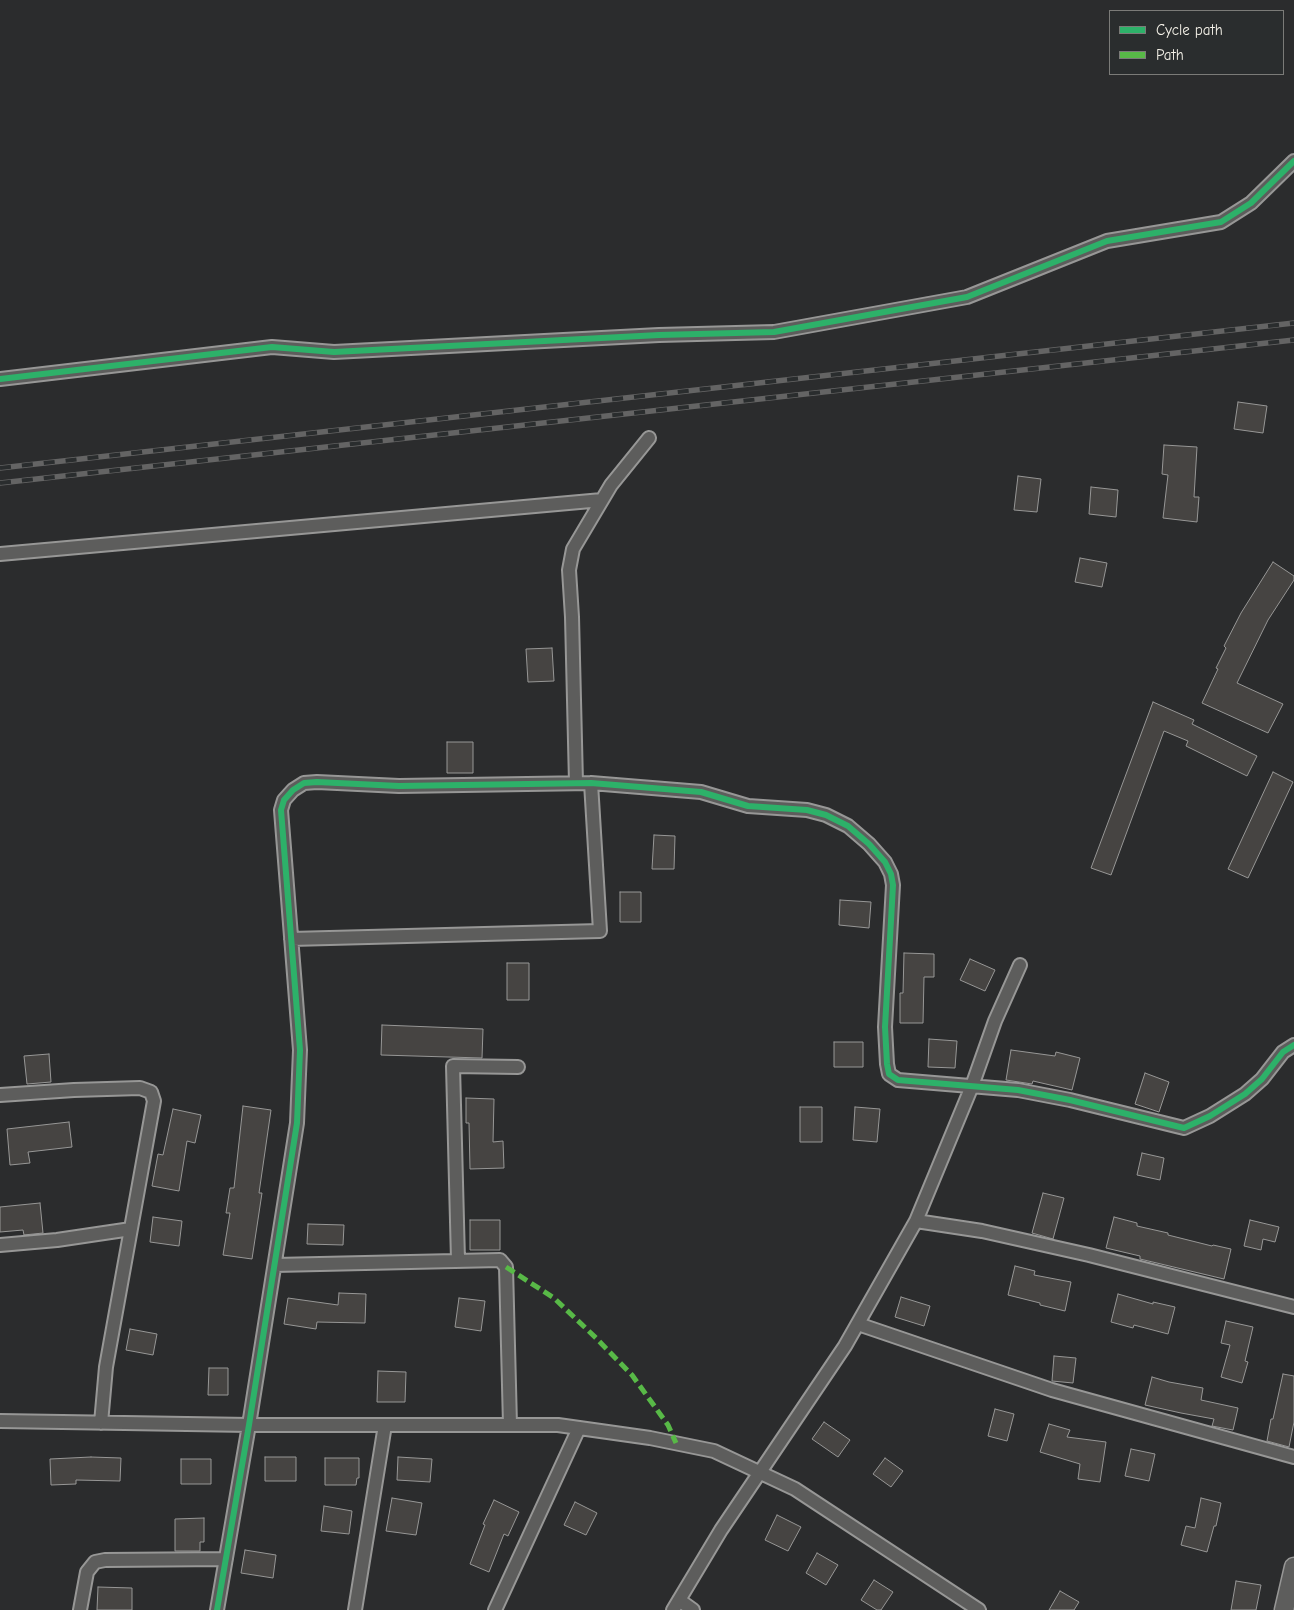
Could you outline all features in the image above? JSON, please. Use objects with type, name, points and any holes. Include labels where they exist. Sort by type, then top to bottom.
[{"type":"main road","points":[[1289,1601],[1294,1567]]},
{"type":"street","points":[[0,379],[272,347],[334,352],[659,335],[774,332],[967,297],[1107,241],[1221,222],[1251,203],[1294,161]]},
{"type":"street","points":[[576,783],[569,570],[573,549],[611,485],[648,438]]},
{"type":"street","points":[[0,554],[602,500]]},
{"type":"street","points":[[217,1610],[249,1425],[297,1122],[300,1050],[280,810],[284,800],[293,790],[304,783],[399,786],[592,783],[701,792],[748,806],[807,810],[826,815],[848,826],[869,844],[885,862],[894,885],[885,1028],[889,1074],[898,1080],[1018,1090],[1070,1100],[1184,1128],[1210,1116],[1245,1094],[1262,1079],[1283,1052],[1294,1044]]},
{"type":"street","points":[[291,939],[600,931],[592,783]]},
{"type":"street","points":[[693,1610],[676,1605],[721,1530],[845,1346],[916,1221],[972,1086],[995,1021],[1020,965]]},
{"type":"street","points":[[458,1260],[453,1066],[518,1067]]},
{"type":"street","points":[[0,1095],[140,1088],[151,1092],[154,1101],[106,1368],[101,1423]]},
{"type":"street","points":[[916,1221],[982,1232],[1089,1255],[1294,1307]]},
{"type":"street","points":[[0,1245],[57,1240],[131,1230]]},
{"type":"street","points":[[275,1265],[500,1260],[506,1267],[510,1425]]},
{"type":"street","points":[[858,1324],[1052,1390],[1294,1457]]},
{"type":"street","points":[[0,1421],[249,1425],[558,1425],[650,1438],[714,1451],[795,1489],[979,1610]]},
{"type":"street","points":[[356,1610],[385,1425]]},
{"type":"street","points":[[494,1610],[579,1428]]},
{"type":"street","points":[[80,1610],[87,1572],[95,1562],[105,1560],[226,1559]]},
{"type":"building","points":[[1238,402],[1267,406],[1263,433],[1234,429]]},
{"type":"building","points":[[1164,445],[1197,447],[1194,497],[1199,497],[1197,522],[1163,518],[1168,475],[1162,474]]},
{"type":"building","points":[[1018,476],[1041,479],[1037,512],[1014,510]]},
{"type":"building","points":[[1091,487],[1118,490],[1116,517],[1089,514]]},
{"type":"building","points":[[1080,558],[1107,563],[1102,587],[1075,582]]},
{"type":"building","points":[[1273,562],[1294,576],[1294,580],[1268,620],[1237,683],[1283,704],[1268,733],[1202,703],[1218,669],[1216,668],[1226,648],[1224,646],[1241,613]]},
{"type":"building","points":[[552,648],[554,681],[528,682],[526,649]]},
{"type":"building","points":[[1153,702],[1194,720],[1192,724],[1257,756],[1247,776],[1186,746],[1188,741],[1164,731],[1111,875],[1091,868]]},
{"type":"building","points":[[447,742],[473,742],[473,773],[447,773]]},
{"type":"building","points":[[1273,772],[1293,782],[1248,878],[1228,869]]},
{"type":"building","points":[[654,835],[675,836],[674,869],[652,869]]},
{"type":"building","points":[[620,892],[641,892],[641,922],[620,922]]},
{"type":"building","points":[[840,900],[871,902],[869,928],[839,925]]},
{"type":"building","points":[[904,953],[934,954],[934,977],[924,977],[923,1023],[900,1023],[900,993],[903,993]]},
{"type":"building","points":[[970,959],[995,970],[985,991],[960,980]]},
{"type":"building","points":[[507,963],[529,963],[529,1000],[507,1000]]},
{"type":"building","points":[[382,1025],[483,1029],[482,1058],[381,1055]]},
{"type":"building","points":[[929,1039],[957,1041],[955,1068],[928,1067]]},
{"type":"building","points":[[834,1042],[863,1042],[863,1067],[834,1067]]},
{"type":"building","points":[[1011,1050],[1055,1056],[1056,1052],[1080,1058],[1072,1090],[1033,1081],[1032,1084],[1006,1080]]},
{"type":"building","points":[[49,1054],[51,1082],[27,1084],[24,1056]]},
{"type":"building","points":[[1145,1073],[1169,1082],[1159,1112],[1135,1104]]},
{"type":"building","points":[[466,1098],[494,1099],[493,1142],[503,1141],[504,1168],[470,1169],[469,1123],[466,1123]]},
{"type":"building","points":[[243,1106],[271,1110],[259,1193],[262,1193],[252,1259],[223,1255],[230,1213],[226,1213],[230,1188],[234,1188]]},
{"type":"building","points":[[800,1107],[822,1107],[822,1142],[800,1142]]},
{"type":"building","points":[[855,1107],[880,1109],[877,1142],[853,1140]]},
{"type":"building","points":[[173,1109],[201,1115],[195,1143],[187,1141],[179,1191],[152,1186],[158,1154],[163,1155]]},
{"type":"building","points":[[69,1122],[72,1147],[28,1152],[30,1163],[10,1165],[7,1129]]},
{"type":"building","points":[[1142,1153],[1164,1158],[1160,1180],[1137,1175]]},
{"type":"building","points":[[1043,1193],[1064,1198],[1053,1239],[1032,1233]]},
{"type":"building","points":[[40,1203],[43,1233],[24,1235],[23,1230],[0,1232],[0,1207]]},
{"type":"building","points":[[153,1217],[182,1221],[179,1246],[150,1242]]},
{"type":"building","points":[[1114,1217],[1137,1223],[1137,1226],[1168,1233],[1168,1235],[1231,1249],[1224,1279],[1140,1259],[1140,1256],[1106,1248]]},
{"type":"building","points":[[470,1220],[500,1220],[500,1250],[470,1250]]},
{"type":"building","points":[[1250,1220],[1279,1227],[1275,1242],[1263,1239],[1261,1250],[1244,1246]]},
{"type":"building","points":[[308,1224],[344,1225],[343,1245],[307,1244]]},
{"type":"building","points":[[1015,1266],[1035,1271],[1034,1275],[1071,1282],[1065,1311],[1008,1295]]},
{"type":"building","points":[[339,1293],[366,1294],[365,1323],[317,1322],[316,1329],[284,1324],[288,1298],[338,1305]]},
{"type":"building","points":[[1118,1294],[1153,1304],[1153,1302],[1175,1307],[1168,1334],[1134,1325],[1133,1328],[1111,1322]]},
{"type":"building","points":[[901,1297],[930,1306],[924,1326],[895,1317]]},
{"type":"building","points":[[459,1298],[485,1301],[481,1331],[455,1327]]},
{"type":"building","points":[[1226,1321],[1253,1327],[1245,1361],[1248,1362],[1242,1383],[1221,1377],[1230,1345],[1221,1343]]},
{"type":"building","points":[[130,1329],[157,1334],[153,1355],[126,1350]]},
{"type":"building","points":[[1054,1356],[1076,1358],[1073,1383],[1052,1381]]},
{"type":"building","points":[[209,1368],[228,1368],[228,1395],[208,1395]]},
{"type":"building","points":[[378,1371],[406,1372],[405,1402],[377,1402]]},
{"type":"building","points":[[1283,1374],[1294,1376],[1294,1422],[1289,1447],[1267,1441]]},
{"type":"building","points":[[1152,1377],[1203,1388],[1201,1400],[1238,1408],[1233,1430],[1212,1426],[1214,1419],[1145,1405]]},
{"type":"building","points":[[995,1409],[1014,1414],[1007,1441],[988,1436]]},
{"type":"building","points":[[824,1422],[850,1440],[838,1457],[812,1439]]},
{"type":"building","points":[[1049,1424],[1070,1430],[1067,1437],[1106,1442],[1100,1482],[1078,1479],[1080,1464],[1040,1452]]},
{"type":"building","points":[[1131,1449],[1155,1454],[1149,1481],[1125,1476]]},
{"type":"building","points":[[265,1457],[296,1457],[296,1481],[265,1481]]},
{"type":"building","points":[[398,1457],[432,1459],[430,1482],[397,1480]]},
{"type":"building","points":[[121,1458],[120,1481],[76,1480],[76,1484],[51,1485],[50,1459]]},
{"type":"building","points":[[325,1458],[359,1458],[359,1478],[357,1478],[356,1485],[325,1485]]},
{"type":"building","points":[[885,1458],[903,1471],[891,1487],[873,1474]]},
{"type":"building","points":[[181,1459],[211,1459],[211,1484],[181,1484]]},
{"type":"building","points":[[392,1498],[422,1503],[416,1535],[386,1531]]},
{"type":"building","points":[[1201,1498],[1221,1503],[1216,1526],[1214,1526],[1207,1552],[1181,1545],[1186,1526],[1195,1528]]},
{"type":"building","points":[[494,1500],[519,1512],[508,1536],[504,1534],[489,1572],[470,1564],[485,1525],[483,1524]]},
{"type":"building","points":[[575,1502],[597,1513],[586,1535],[564,1525]]},
{"type":"building","points":[[324,1506],[352,1511],[349,1534],[321,1531]]},
{"type":"building","points":[[777,1515],[801,1527],[788,1551],[765,1540]]},
{"type":"building","points":[[204,1518],[204,1542],[200,1542],[200,1551],[175,1551],[175,1519]]},
{"type":"building","points":[[245,1550],[276,1555],[273,1578],[241,1573]]},
{"type":"building","points":[[817,1553],[838,1565],[826,1585],[806,1573]]},
{"type":"building","points":[[874,1580],[893,1592],[881,1610],[877,1610],[861,1600]]},
{"type":"building","points":[[1236,1581],[1261,1585],[1256,1610],[1231,1610]]},
{"type":"building","points":[[98,1587],[132,1588],[132,1610],[97,1610]]},
{"type":"building","points":[[1060,1591],[1079,1602],[1074,1610],[1049,1610]]},
{"type":"railway","points":[[0,468],[1294,323]]},
{"type":"railway","points":[[0,483],[1294,340]]},
{"type":"marked path","points":[[506,1267],[554,1298],[632,1375],[668,1425],[676,1443]]},
{"type":"cycle path","points":[[0,379],[272,347],[334,352],[659,335],[774,332],[967,297],[1107,241],[1221,222],[1251,203],[1294,161]]},
{"type":"cycle path","points":[[217,1610],[249,1425],[297,1123],[300,1050],[281,810],[284,800],[293,790],[304,783],[399,786],[591,783],[701,792],[748,806],[807,810],[826,815],[848,826],[869,844],[885,862],[891,874],[893,885],[885,1027],[889,1074],[898,1080],[1018,1090],[1070,1100],[1184,1128],[1210,1116],[1245,1094],[1262,1079],[1283,1052],[1294,1045]]}]
